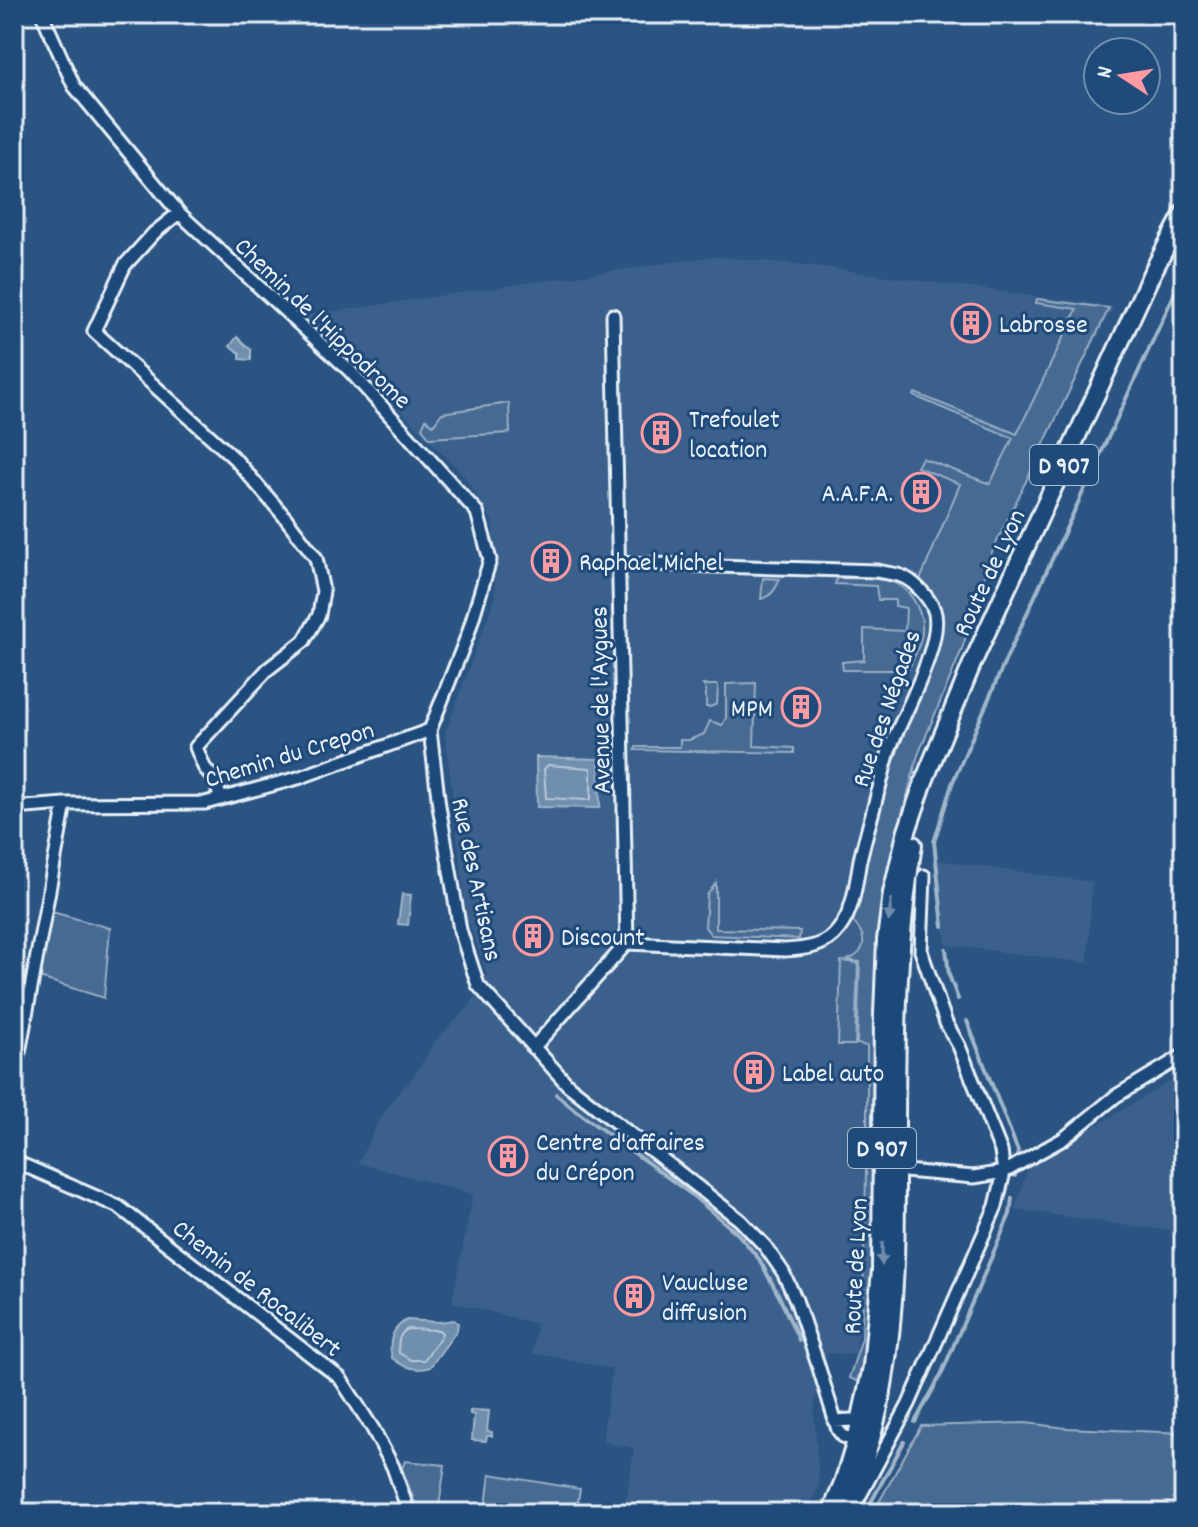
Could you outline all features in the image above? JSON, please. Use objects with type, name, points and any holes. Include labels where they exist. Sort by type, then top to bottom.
[{"type":"main road","name":"Route de Lyon","points":[[844,1513],[864,1431],[880,1283],[889,1170],[883,1014],[886,940],[902,849],[924,781],[972,664],[1151,275],[1184,213]]},
{"type":"main road","name":"Route de Lyon","points":[[844,1513],[843,1483],[864,1431]]},
{"type":"street","name":"Chemin de l'Hippodrome","points":[[42,14],[74,86],[179,213],[350,371],[477,512],[490,560],[468,634],[430,730]]},
{"type":"street","points":[[179,213],[154,233],[125,265],[94,331],[235,459],[316,558],[323,591],[319,615],[304,641],[268,669],[196,747],[221,799]]},
{"type":"street","name":"Avenue de l'Aygues","points":[[613,315],[627,943]]},
{"type":"street","name":"Rue des Négades","points":[[618,563],[877,571],[903,576],[924,594],[934,610],[936,626],[928,657],[889,751],[848,914],[839,930],[816,947],[803,949],[627,943]]},
{"type":"street","name":"Chemin du Crepon","points":[[14,808],[65,804],[205,803],[298,778],[430,730]]},
{"type":"street","name":"Rue des Artisans","points":[[430,730],[460,930],[478,985],[568,1085],[740,1220],[765,1246],[783,1272],[796,1300],[834,1421]]},
{"type":"street","points":[[14,1080],[65,804]]},
{"type":"street","points":[[844,1513],[909,1404],[996,1206],[1004,1172],[1001,1151],[959,1046],[946,1023],[921,951],[924,876]]},
{"type":"street","points":[[533,1048],[627,943]]},
{"type":"street","points":[[889,1170],[974,1177],[1004,1172],[1063,1139],[1116,1096],[1184,1055]]},
{"type":"street","name":"Chemin de Rocalibert","points":[[14,1161],[119,1207],[340,1378],[393,1467],[409,1513]]},
{"type":"street","points":[[852,1420],[864,1431],[843,1436],[834,1421],[852,1420]]},
{"type":"shaded area","points":[[707,257],[815,266],[1113,307],[968,594],[897,804],[871,946],[868,1280],[855,1355],[827,1353],[814,1408],[819,1485],[807,1513],[624,1513],[634,1448],[602,1442],[612,1369],[533,1353],[536,1324],[452,1302],[473,1194],[358,1163],[378,1122],[397,1094],[411,1080],[437,1039],[469,1007],[487,974],[467,917],[445,734],[495,597],[493,523],[466,478],[368,377],[301,316]]},
{"type":"shaded area","points":[[1037,299],[1109,308],[992,552],[961,652],[918,755],[888,867],[878,933],[873,1301],[869,1340],[857,1381],[849,1378],[862,1338],[867,1046],[857,1044],[860,962],[847,960],[862,948],[861,932],[853,922],[880,805],[940,639],[940,610],[920,580],[960,484],[917,467],[922,458],[990,484],[1013,438],[914,396],[915,393],[1017,434],[1077,309],[1036,303]]},
{"type":"shaded area","points":[[509,403],[510,433],[430,438],[422,428],[426,419],[433,425],[442,413]]},
{"type":"shaded area","points":[[763,578],[780,579],[771,594],[761,599]]},
{"type":"shaded area","points":[[837,578],[888,581],[899,585],[911,596],[921,618],[922,635],[908,670],[843,670],[842,662],[864,660],[864,629],[905,631],[906,608],[895,606],[895,600],[878,600],[876,586],[835,584]]},
{"type":"shaded area","points":[[756,683],[754,746],[794,748],[794,753],[635,750],[636,747],[680,747],[680,740],[704,734],[710,721],[722,725],[726,718],[726,684]]},
{"type":"shaded area","points":[[703,685],[718,685],[717,704],[706,707],[706,689]]},
{"type":"shaded area","points":[[936,860],[1092,882],[1088,963],[946,945]]},
{"type":"shaded area","points":[[716,883],[716,929],[800,931],[799,939],[711,935],[705,927],[707,895]]},
{"type":"shaded area","points":[[52,912],[110,928],[104,998],[40,978]]},
{"type":"shaded area","points":[[841,961],[858,963],[855,1045],[838,1045]]},
{"type":"shaded area","points":[[1184,1073],[1184,1231],[1015,1209],[1029,1165]]},
{"type":"shaded area","points":[[1026,1423],[1066,1428],[1184,1433],[1184,1513],[873,1513],[921,1426]]},
{"type":"shaded area","points":[[405,1461],[445,1465],[438,1513],[419,1513],[402,1468]]},
{"type":"shaded area","points":[[490,1474],[580,1489],[576,1513],[485,1513]]},
{"type":"water","points":[[237,337],[251,350],[251,360],[240,359],[240,353],[230,346]]},
{"type":"water","points":[[536,757],[599,759],[600,808],[537,807]]},
{"type":"water","points":[[402,894],[411,895],[408,925],[398,924]]},
{"type":"water","points":[[407,1320],[454,1320],[458,1323],[457,1330],[430,1367],[410,1368],[392,1358],[392,1336]]},
{"type":"water","points":[[470,1411],[489,1411],[487,1431],[492,1432],[492,1436],[487,1436],[486,1441],[472,1440],[474,1415]]},
{"type":"waterway","points":[[943,926],[934,842],[952,784],[1006,659],[1184,273]]},
{"type":"waterway","points":[[946,949],[949,975],[958,999]]},
{"type":"waterway","points":[[967,1021],[1018,1151],[1017,1158]]},
{"type":"waterway","points":[[556,1094],[692,1195],[738,1234],[759,1259],[799,1340]]},
{"type":"waterway","points":[[915,1422],[941,1375],[1010,1214],[1012,1198]]},
{"type":"waterway","points":[[865,1513],[904,1442]]},
{"type":"place","name":"Labrosse","points":[[971,323]]},
{"type":"place","name":"Trefoulet location","points":[[661,433]]},
{"type":"place","name":"A.A.F.A.","points":[[921,492]]},
{"type":"place","name":"Raphael Michel","points":[[551,561]]},
{"type":"place","name":"MPM","points":[[801,707]]},
{"type":"place","name":"Discount","points":[[533,936]]},
{"type":"place","name":"Label auto","points":[[754,1072]]},
{"type":"place","name":"Centre d'affaires du Crépon","points":[[508,1156]]},
{"type":"place","name":"Vaucluse diffusion","points":[[634,1296]]}]
